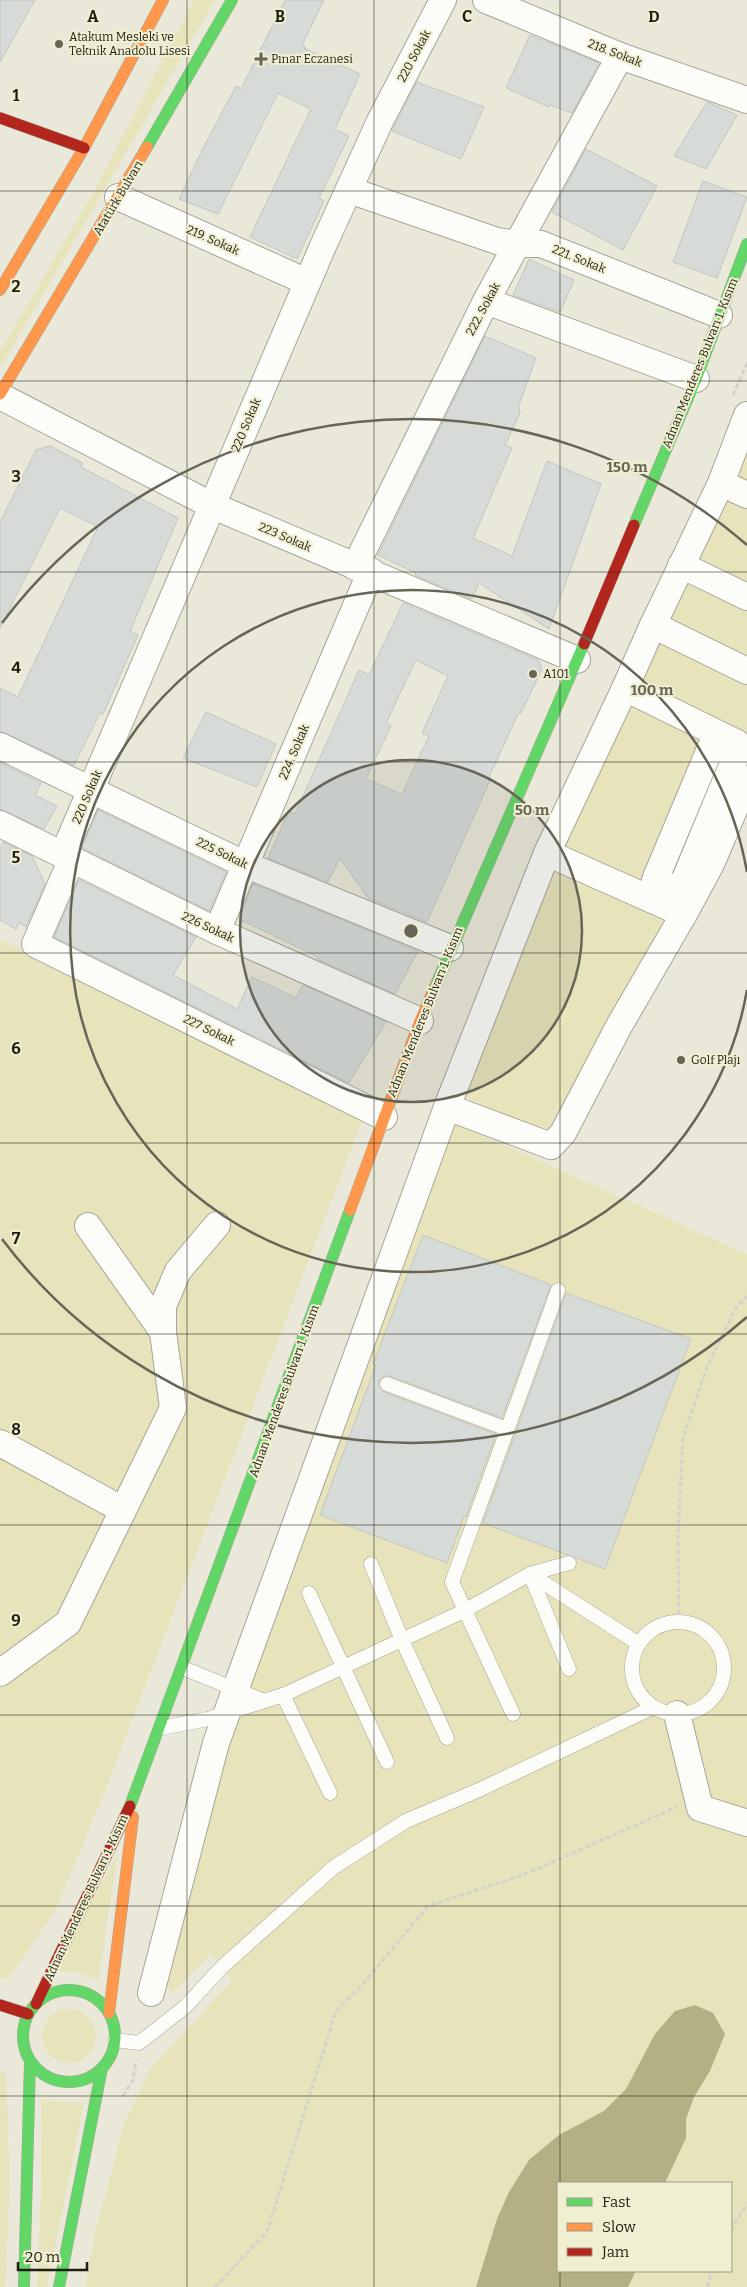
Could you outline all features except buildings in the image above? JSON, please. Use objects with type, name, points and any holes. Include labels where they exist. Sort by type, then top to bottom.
[{"type":"main road","points":[[0,290],[84,148],[163,0]]},
{"type":"main road","name":"Atatürk Bulvarı","points":[[0,395],[232,0]]},
{"type":"main road","points":[[0,118],[84,148]]},
{"type":"main road","name":"Adnan Menderes Bulvarı 1. Kısım","points":[[36,2004],[136,1793],[162,1728],[420,1021],[450,948],[577,660],[696,379],[747,244]]},
{"type":"main road","name":"Adnan Menderes Bulvarı 1. Kısım","points":[[109,2013],[136,1793]]},
{"type":"main road","points":[[75,1990],[94,1998],[109,2013],[114,2026],[115,2040],[111,2054],[102,2068],[89,2078],[65,2082],[42,2073],[30,2061],[24,2046],[23,2028],[28,2014],[36,2004],[50,1994],[75,1990]]},
{"type":"main road","points":[[0,2005],[28,2014]]},
{"type":"main road","points":[[8,2042],[24,2046]]},
{"type":"main road","points":[[24,2287],[30,2061]]},
{"type":"main road","points":[[60,2287],[102,2068]]},
{"type":"street","name":"220 Sokak","points":[[35,944],[91,789],[307,282],[380,121],[443,0]]},
{"type":"street","name":"218. Sokak","points":[[486,0],[620,56],[747,100]]},
{"type":"street","name":"222. Sokak","points":[[363,569],[486,301],[519,244],[620,56]]},
{"type":"street","name":"221. Sokak","points":[[349,190],[497,241],[541,244],[719,315]]},
{"type":"street","name":"219. Sokak","points":[[118,197],[307,282]]},
{"type":"street","points":[[486,301],[696,379]]},
{"type":"street","name":"223 Sokak","points":[[0,395],[211,505],[577,660]]},
{"type":"street","points":[[151,1993],[216,1743],[447,1107],[548,853],[721,483],[747,415]]},
{"type":"street","points":[[721,483],[747,495]]},
{"type":"street","points":[[682,565],[747,597]]},
{"type":"street","name":"224. Sokak","points":[[217,931],[246,865],[363,569]]},
{"type":"street","points":[[653,625],[747,671]]},
{"type":"street","points":[[548,853],[657,890],[680,891],[736,756],[733,746],[625,688]]},
{"type":"street","name":"225 Sokak","points":[[0,746],[246,865],[450,948]]},
{"type":"street","points":[[447,1107],[551,1146],[563,1133],[619,1026],[712,862],[747,779]]},
{"type":"street","name":"226 Sokak","points":[[0,824],[217,931],[420,1021]]},
{"type":"street","points":[[657,890],[684,914]]},
{"type":"street","name":"227 Sokak","points":[[35,944],[384,1116]]},
{"type":"street","points":[[0,1673],[68,1623],[174,1408],[164,1332],[163,1306],[178,1271],[217,1225]]},
{"type":"street","points":[[88,1226],[164,1332]]},
{"type":"street","points":[[0,1443],[123,1510]]},
{"type":"street","points":[[665,1711],[700,1808],[747,1823]]},
{"type":"lane","points":[[513,1714],[452,1582],[558,1290]]},
{"type":"lane","points":[[387,1384],[507,1429]]},
{"type":"lane","points":[[184,1668],[231,1701],[264,1701],[283,1695],[464,1611],[530,1574],[569,1563]]},
{"type":"lane","points":[[371,1564],[402,1640],[447,1738]]},
{"type":"lane","points":[[530,1574],[639,1644]]},
{"type":"lane","points":[[530,1574],[568,1669]]},
{"type":"lane","points":[[309,1593],[387,1762]]},
{"type":"lane","points":[[679,1622],[690,1623],[710,1634],[717,1643],[722,1654],[723,1680],[710,1701],[700,1709],[689,1713],[665,1711],[644,1700],[633,1679],[632,1667],[639,1644],[647,1634],[657,1627],[679,1622]]},
{"type":"lane","points":[[283,1695],[330,1793]]},
{"type":"lane","points":[[162,1728],[208,1719],[231,1701],[264,1701]]},
{"type":"lane","points":[[115,2040],[139,2043],[185,2007],[222,1967],[334,1867],[406,1821],[665,1711]]},
{"type":"path","points":[[679,1622],[678,1536],[683,1438],[707,1367],[736,1308],[747,1296]]},
{"type":"path","points":[[215,2287],[267,2232],[336,2010],[363,1984],[428,1906],[523,1875],[678,1807],[700,1808]]},
{"type":"path","points":[[732,2228],[747,2203]]},
{"type":"path","points":[[707,2287],[712,2272]]},
{"type":"shaded area","points":[[194,0],[215,0],[0,368],[0,352],[92,195]]},
{"type":"shaded area","points":[[747,434],[747,773],[551,1141],[461,1095],[537,897]]},
{"type":"shaded area","points":[[0,940],[362,1121],[103,1796],[55,1911],[9,1978],[0,1977]]},
{"type":"shaded area","points":[[455,1123],[747,1254],[747,2287],[85,2287],[95,2235],[123,2126],[150,2069],[232,1981],[211,1954],[172,1993],[164,1977],[241,1701]]},
{"type":"shaded area","points":[[118,1852],[98,1981],[77,1972],[55,1971]]},
{"type":"shaded area","points":[[695,2005],[713,2013],[725,2034],[710,2071],[694,2097],[686,2119],[686,2138],[665,2182],[557,2182],[557,2272],[636,2272],[628,2287],[476,2287],[497,2219],[509,2192],[529,2160],[559,2135],[604,2111],[626,2089],[655,2034],[675,2011]]},
{"type":"shaded area","points":[[69,2009],[79,2011],[88,2017],[94,2026],[96,2036],[94,2046],[88,2055],[79,2061],[69,2063],[59,2061],[50,2055],[44,2046],[42,2036],[44,2026],[50,2017],[59,2011]]},
{"type":"shaded area","points":[[0,2072],[6,2074],[10,2183],[5,2287],[0,2287]]},
{"type":"shaded area","points":[[42,2100],[84,2103],[47,2287],[37,2287],[41,2196]]},
{"type":"traffic: fast","points":[[147,147],[232,0]]},
{"type":"traffic: fast","points":[[634,525],[696,379],[747,244]]},
{"type":"traffic: fast","points":[[435,987],[584,644]]},
{"type":"traffic: fast","points":[[130,1806],[350,1210]]},
{"type":"traffic: fast","points":[[69,1990],[87,1994],[101,2004],[111,2018],[115,2036],[111,2054],[101,2068],[87,2078],[69,2082],[51,2078],[37,2068],[27,2054],[23,2036],[27,2018],[37,2004],[51,1994],[69,1990]]},
{"type":"traffic: fast","points":[[24,2287],[30,2061]]},
{"type":"traffic: fast","points":[[59,2287],[102,2068]]},
{"type":"traffic: slow","points":[[0,290],[84,148],[163,0]]},
{"type":"traffic: slow","points":[[0,394],[147,147]]},
{"type":"traffic: slow","points":[[350,1210],[420,1021],[435,987]]},
{"type":"traffic: slow","points":[[109,2013],[133,1817]]},
{"type":"traffic: jam","points":[[0,118],[84,148]]},
{"type":"traffic: jam","points":[[584,644],[634,525]]},
{"type":"traffic: jam","points":[[36,2004],[130,1806]]},
{"type":"traffic: jam","points":[[0,2005],[28,2014]]},
{"type":"place","name":"Atakum Mesleki ve Teknik Anadolu Lisesi","points":[[59,44]]},
{"type":"place","name":"Pınar Eczanesi","points":[[261,59]]},
{"type":"place","name":"A101","points":[[533,674]]},
{"type":"place","name":"Golf Plajı","points":[[681,1060]]}]
